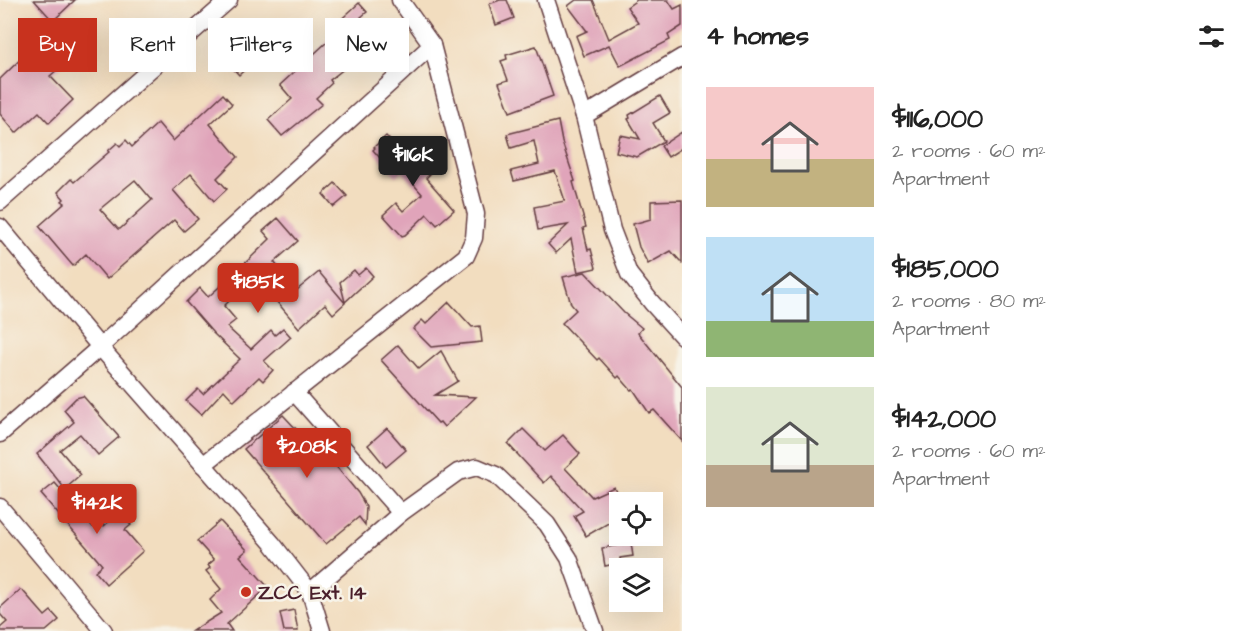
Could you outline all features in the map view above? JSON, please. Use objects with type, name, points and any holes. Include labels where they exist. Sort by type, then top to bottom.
[{"type":"street","points":[[0,202],[228,0]]},
{"type":"street","points":[[203,465],[466,256],[474,238],[476,214],[432,45],[400,0]]},
{"type":"street","points":[[546,0],[584,116],[612,230],[629,274],[682,335]]},
{"type":"street","points":[[0,434],[100,347],[432,45]]},
{"type":"street","points":[[584,116],[682,57]]},
{"type":"street","points":[[0,226],[100,347],[272,543],[310,592],[322,631]]},
{"type":"street","points":[[294,392],[401,513]]},
{"type":"street","points":[[310,592],[401,513],[458,472],[477,467],[496,476],[547,524],[569,558],[595,631]]},
{"type":"street","points":[[0,507],[104,631]]},
{"type":"building","points":[[34,0],[75,0],[56,18],[50,18]]},
{"type":"building","points":[[507,0],[514,18],[496,25],[489,4]]},
{"type":"building","points":[[576,0],[593,0],[609,39],[638,23],[627,7],[637,0],[668,0],[674,9],[682,5],[682,26],[668,35],[670,40],[620,66],[609,45],[584,56],[576,36],[587,31],[568,6]]},
{"type":"building","points":[[359,3],[367,12],[362,18],[343,18]]},
{"type":"building","points":[[325,44],[325,72],[340,72],[330,80],[332,83],[316,98],[322,104],[282,136],[268,120],[292,99],[280,85],[294,72],[313,72],[313,55]]},
{"type":"building","points":[[536,46],[553,96],[510,112],[499,83],[508,80],[501,61],[507,59],[506,55]]},
{"type":"building","points":[[18,62],[18,72],[55,72],[50,76],[73,100],[49,123],[39,112],[16,133],[0,114],[0,79]]},
{"type":"building","points":[[223,94],[232,104],[210,124],[238,157],[217,178],[227,189],[214,201],[191,174],[173,190],[198,219],[184,231],[174,220],[107,279],[86,254],[73,266],[39,226],[65,203],[58,192],[71,179],[74,182],[117,143],[120,146],[126,140],[132,147],[158,123],[173,141]],"holes":[[[135,180],[152,200],[120,229],[100,209]]]},
{"type":"building","points":[[660,96],[670,113],[653,123],[664,141],[637,157],[616,152],[620,135],[640,139],[628,119],[629,115]]},
{"type":"building","points":[[558,121],[586,227],[583,228],[588,250],[591,249],[596,268],[578,272],[571,239],[556,253],[548,244],[568,225],[538,230],[534,207],[565,201],[555,171],[514,181],[511,171],[539,164],[534,141],[511,148],[507,134]]},
{"type":"building","points":[[682,132],[682,148],[668,157],[661,146]]},
{"type":"building","points":[[386,136],[405,156],[421,142],[429,150],[420,158],[432,172],[426,178],[454,210],[437,225],[427,214],[402,236],[383,215],[396,203],[403,211],[422,194],[402,171],[396,176],[373,150]]},
{"type":"building","points":[[335,183],[347,196],[334,207],[323,194]]},
{"type":"building","points":[[682,200],[682,263],[671,251],[648,264],[639,247],[633,224],[651,219],[651,201]]},
{"type":"building","points":[[278,218],[298,241],[274,262],[297,290],[319,272],[345,303],[333,314],[325,304],[299,328],[255,276],[224,306],[236,320],[227,327],[251,349],[271,330],[275,335],[283,328],[291,337],[264,361],[273,370],[263,381],[259,377],[234,401],[224,390],[201,415],[186,401],[198,389],[203,394],[240,359],[186,302],[200,288],[208,297],[235,273],[270,239],[263,231]]},
{"type":"building","points":[[366,268],[373,276],[345,302],[340,282],[354,270],[358,275]]},
{"type":"building","points":[[585,272],[624,313],[642,328],[638,333],[682,387],[682,441],[654,410],[649,413],[633,389],[631,390],[619,376],[617,378],[599,358],[597,360],[562,323],[576,310],[571,304],[563,277]]},
{"type":"building","points":[[449,302],[472,327],[480,326],[482,342],[431,347],[413,329],[422,320],[426,324]]},
{"type":"building","points":[[398,345],[419,369],[441,351],[458,381],[435,395],[476,397],[444,427],[381,360]]},
{"type":"building","points":[[83,396],[119,437],[98,455],[80,434],[60,450],[81,475],[65,489],[37,454],[74,422],[64,410],[76,398]]},
{"type":"building","points":[[283,415],[313,447],[317,443],[358,493],[366,507],[365,525],[359,517],[326,544],[244,449]]},
{"type":"building","points":[[387,428],[406,450],[386,467],[368,445]]},
{"type":"building","points":[[523,429],[545,451],[563,435],[580,454],[565,468],[592,497],[614,487],[616,492],[609,492],[609,523],[586,536],[574,516],[583,511],[551,476],[544,483],[508,444]]},
{"type":"building","points":[[55,483],[93,527],[100,521],[104,526],[119,513],[131,525],[125,530],[143,551],[106,584],[95,571],[102,565],[41,494]]},
{"type":"building","points":[[220,521],[247,550],[240,556],[268,587],[227,624],[232,631],[192,631],[221,613],[210,600],[221,589],[206,571],[210,568],[208,565],[214,560],[197,541]]},
{"type":"building","points":[[631,546],[633,556],[609,558],[609,565],[605,566],[602,548]]},
{"type":"building","points":[[20,590],[45,616],[51,611],[59,620],[46,631],[0,631],[0,628],[7,622],[0,614],[0,608]]},
{"type":"building","points":[[294,610],[298,631],[284,631],[280,613]]},
{"type":"place","name":"ZCC Ext. 14","points":[[246,592]]}]
